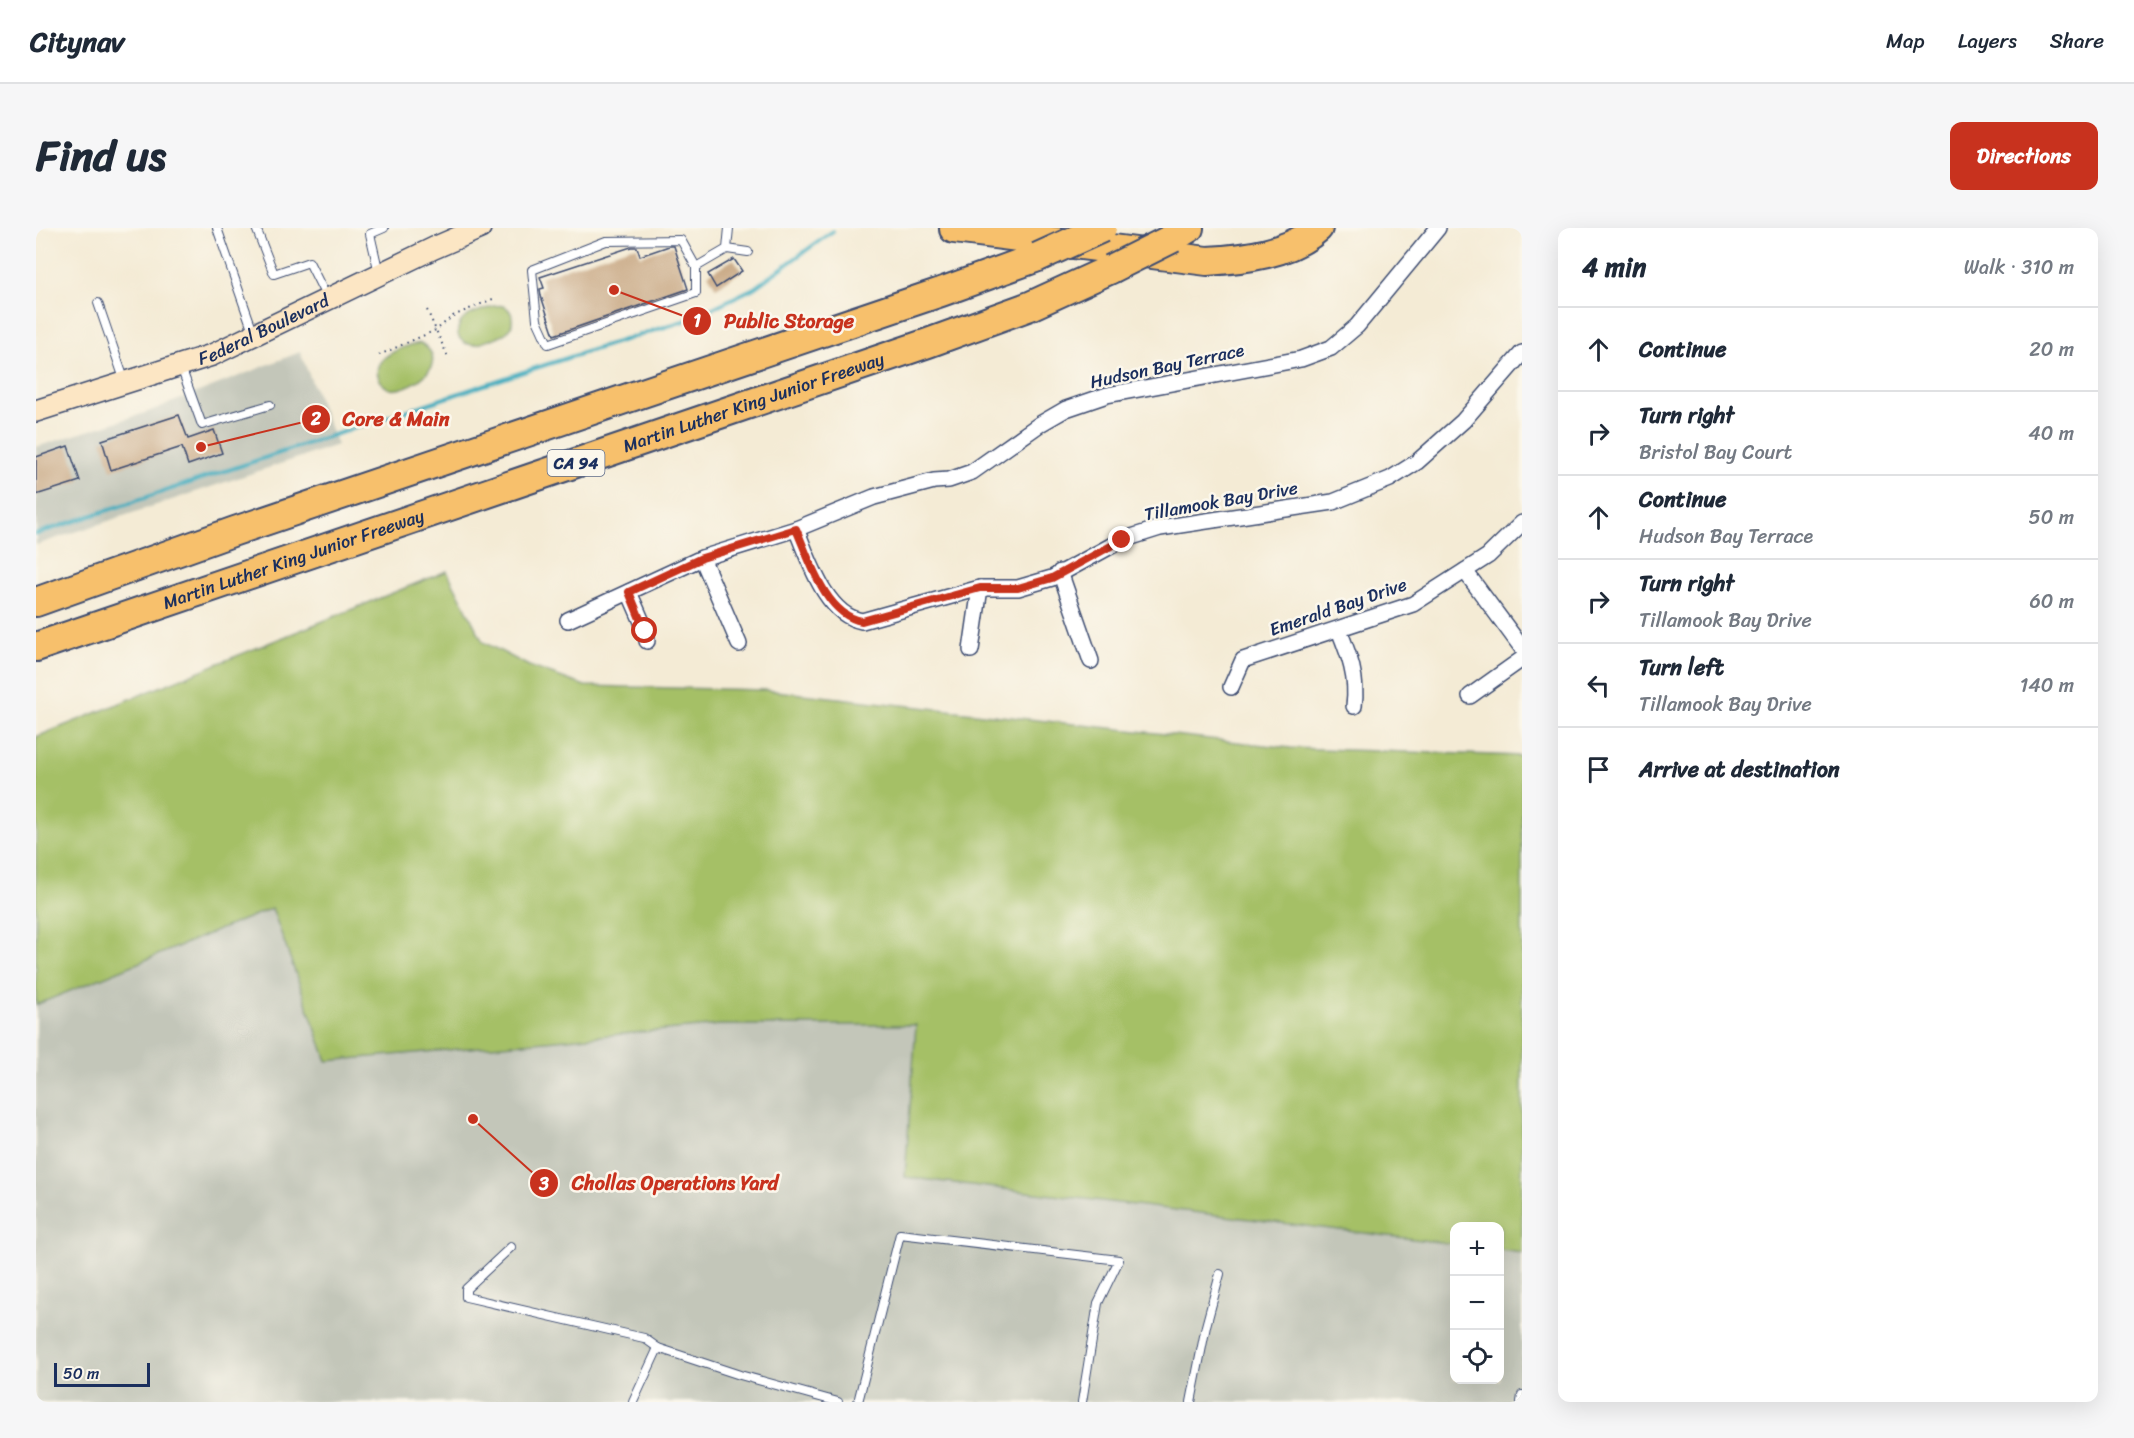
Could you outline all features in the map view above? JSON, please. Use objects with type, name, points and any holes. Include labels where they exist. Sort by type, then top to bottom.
[{"type":"highway","points":[[952,228],[1207,261],[1235,260],[1265,254],[1310,236],[1318,228]]},
{"type":"highway","name":"CA 94","points":[[36,602],[235,531],[941,292],[1038,257],[1102,228]]},
{"type":"highway","name":"Martin Luther King Junior Freeway","points":[[36,647],[928,343],[1030,306],[1111,269],[1181,233]]},
{"type":"main road","name":"Federal Boulevard","points":[[36,411],[212,355],[380,274],[447,238],[480,228]]},
{"type":"street","name":"Hudson Bay Terrace","points":[[568,620],[702,558],[796,529],[874,497],[934,481],[949,480],[972,472],[1040,424],[1058,414],[1107,395],[1301,359],[1331,348],[1358,326],[1438,228]]},
{"type":"street","name":"Tillamook Bay Drive","points":[[796,529],[825,593],[838,609],[853,620],[862,621],[980,588],[1018,588],[1052,578],[1122,540],[1160,528],[1333,502],[1390,479],[1417,462],[1463,421],[1522,353]]},
{"type":"street","name":"Emerald Bay Drive","points":[[1231,687],[1243,660],[1413,604],[1488,556],[1522,523]]},
{"type":"street","points":[[702,558],[740,644]]},
{"type":"street","points":[[1465,571],[1522,648]]},
{"type":"street","points":[[1060,572],[1091,661]]},
{"type":"street","points":[[971,650],[980,588]]},
{"type":"street","points":[[629,592],[645,631],[647,642]]},
{"type":"street","points":[[1339,630],[1351,659],[1357,688],[1354,706]]},
{"type":"street","points":[[1470,696],[1522,659]]},
{"type":"lane","points":[[217,228],[254,335]]},
{"type":"lane","points":[[256,228],[274,274],[309,262],[328,299]]},
{"type":"lane","points":[[380,274],[370,234],[384,228]]},
{"type":"lane","points":[[727,249],[729,228]]},
{"type":"lane","points":[[681,240],[696,267],[696,293],[548,344],[537,320],[532,270],[606,241],[681,240]]},
{"type":"lane","points":[[696,267],[727,249],[748,252]]},
{"type":"lane","points":[[98,303],[125,383]]},
{"type":"lane","points":[[180,365],[202,425],[270,405]]},
{"type":"lane","points":[[858,1402],[900,1234],[1119,1260],[1098,1303],[1082,1402]]},
{"type":"lane","points":[[511,1247],[466,1289],[466,1297],[644,1338],[658,1348],[740,1375],[838,1402]]},
{"type":"lane","points":[[1191,1402],[1206,1326],[1221,1274]]},
{"type":"lane","points":[[633,1402],[658,1348]]},
{"type":"lane","points":[[1521,1402],[1522,1395]]},
{"type":"path","points":[[379,355],[436,330],[453,316],[495,298]]},
{"type":"path","points":[[427,310],[448,357]]},
{"type":"shaded area","points":[[300,352],[337,445],[36,545],[36,447],[145,413]]},
{"type":"shaded area","points":[[272,908],[720,1025],[916,1025],[905,1177],[1450,1244],[1450,1384],[1504,1384],[1504,1251],[1522,1253],[1522,1402],[36,1402],[36,1005]]},
{"type":"green space","points":[[494,306],[503,306],[509,310],[512,318],[510,329],[494,338],[475,344],[465,343],[459,337],[458,332],[461,322],[471,314]]},
{"type":"green space","points":[[421,343],[430,351],[433,360],[424,376],[406,387],[390,389],[384,385],[377,372],[383,359],[398,350]]},
{"type":"green space","points":[[447,571],[483,642],[529,666],[585,686],[766,690],[1291,748],[1522,756],[1522,1253],[1504,1251],[1504,1222],[1450,1222],[1450,1244],[905,1177],[916,1025],[720,1025],[327,1061],[272,908],[36,1005],[36,737]]},
{"type":"building","points":[[674,246],[688,289],[554,335],[541,296],[540,289],[544,288],[540,277],[631,247],[637,247],[640,256]]},
{"type":"building","points":[[734,259],[742,271],[716,288],[708,274]]},
{"type":"building","points":[[179,415],[188,439],[214,430],[222,453],[188,465],[182,447],[111,470],[102,440]]},
{"type":"building","points":[[68,446],[80,481],[36,495],[36,457]]},
{"type":"waterway","points":[[36,534],[690,319],[754,288],[833,231]]},
{"type":"place","name":"Public Storage","points":[[614,290]]},
{"type":"place","name":"Core & Main","points":[[201,447]]},
{"type":"place","name":"Chollas Operations Yard","points":[[473,1119]]},
{"type":"route","points":[[645,631],[629,592],[702,558],[796,529],[825,593],[838,609],[853,620],[862,621],[980,588],[1018,588],[1052,578],[1122,540]]}]
